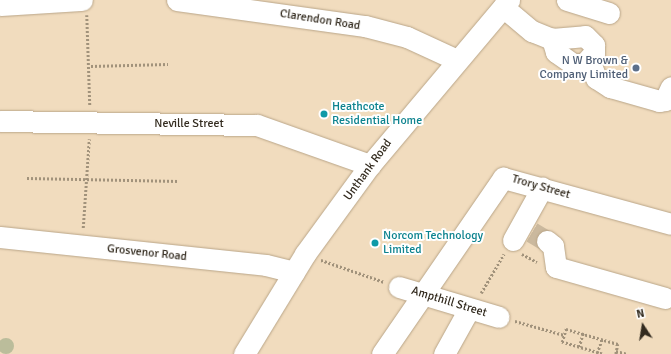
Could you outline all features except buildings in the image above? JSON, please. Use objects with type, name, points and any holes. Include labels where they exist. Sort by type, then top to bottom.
[{"type":"street","points":[[0,5],[82,0]]},
{"type":"street","name":"Clarendon Road","points":[[177,0],[365,26],[407,37],[457,60]]},
{"type":"street","points":[[571,1],[609,13]]},
{"type":"street","points":[[506,4],[532,31],[552,39],[585,36],[594,45],[591,65],[596,78],[610,88],[659,102],[665,100],[671,87]]},
{"type":"street","name":"Unthank Road","points":[[244,354],[305,254],[370,166],[457,60],[506,4]]},
{"type":"street","name":"Neville Street","points":[[0,121],[257,125],[370,166]]},
{"type":"street","name":"Trory Street","points":[[382,354],[499,181],[508,177],[671,224]]},
{"type":"street","points":[[542,188],[524,237],[555,251],[554,264],[665,298]]},
{"type":"street","name":"Grosvenor Road","points":[[0,237],[266,265],[294,272]]},
{"type":"street","name":"Ampthill Street","points":[[399,287],[499,317]]},
{"type":"street","points":[[444,354],[469,309]]},
{"type":"path","points":[[90,66],[168,64]]},
{"type":"path","points":[[27,178],[179,181]]},
{"type":"path","points":[[469,309],[524,237],[536,262],[554,264]]},
{"type":"path","points":[[305,254],[399,287]]},
{"type":"path","points":[[499,317],[564,335]]},
{"type":"path","points":[[602,354],[562,342],[566,329],[618,344],[616,352],[628,354]]},
{"type":"path","points":[[579,347],[583,334]]},
{"type":"path","points":[[597,353],[602,339]]},
{"type":"green space","points":[[6,338],[12,340],[14,346],[12,352],[6,354],[0,352],[-2,346],[0,340]]},
{"type":"tunnel","points":[[532,232],[547,241]]},
{"type":"place","name":"N W Brown & Company Limited","points":[[636,68]]},
{"type":"place","name":"Heathcote Residential Home","points":[[324,114]]},
{"type":"place","name":"Norcom Technology Limited","points":[[375,243]]}]
